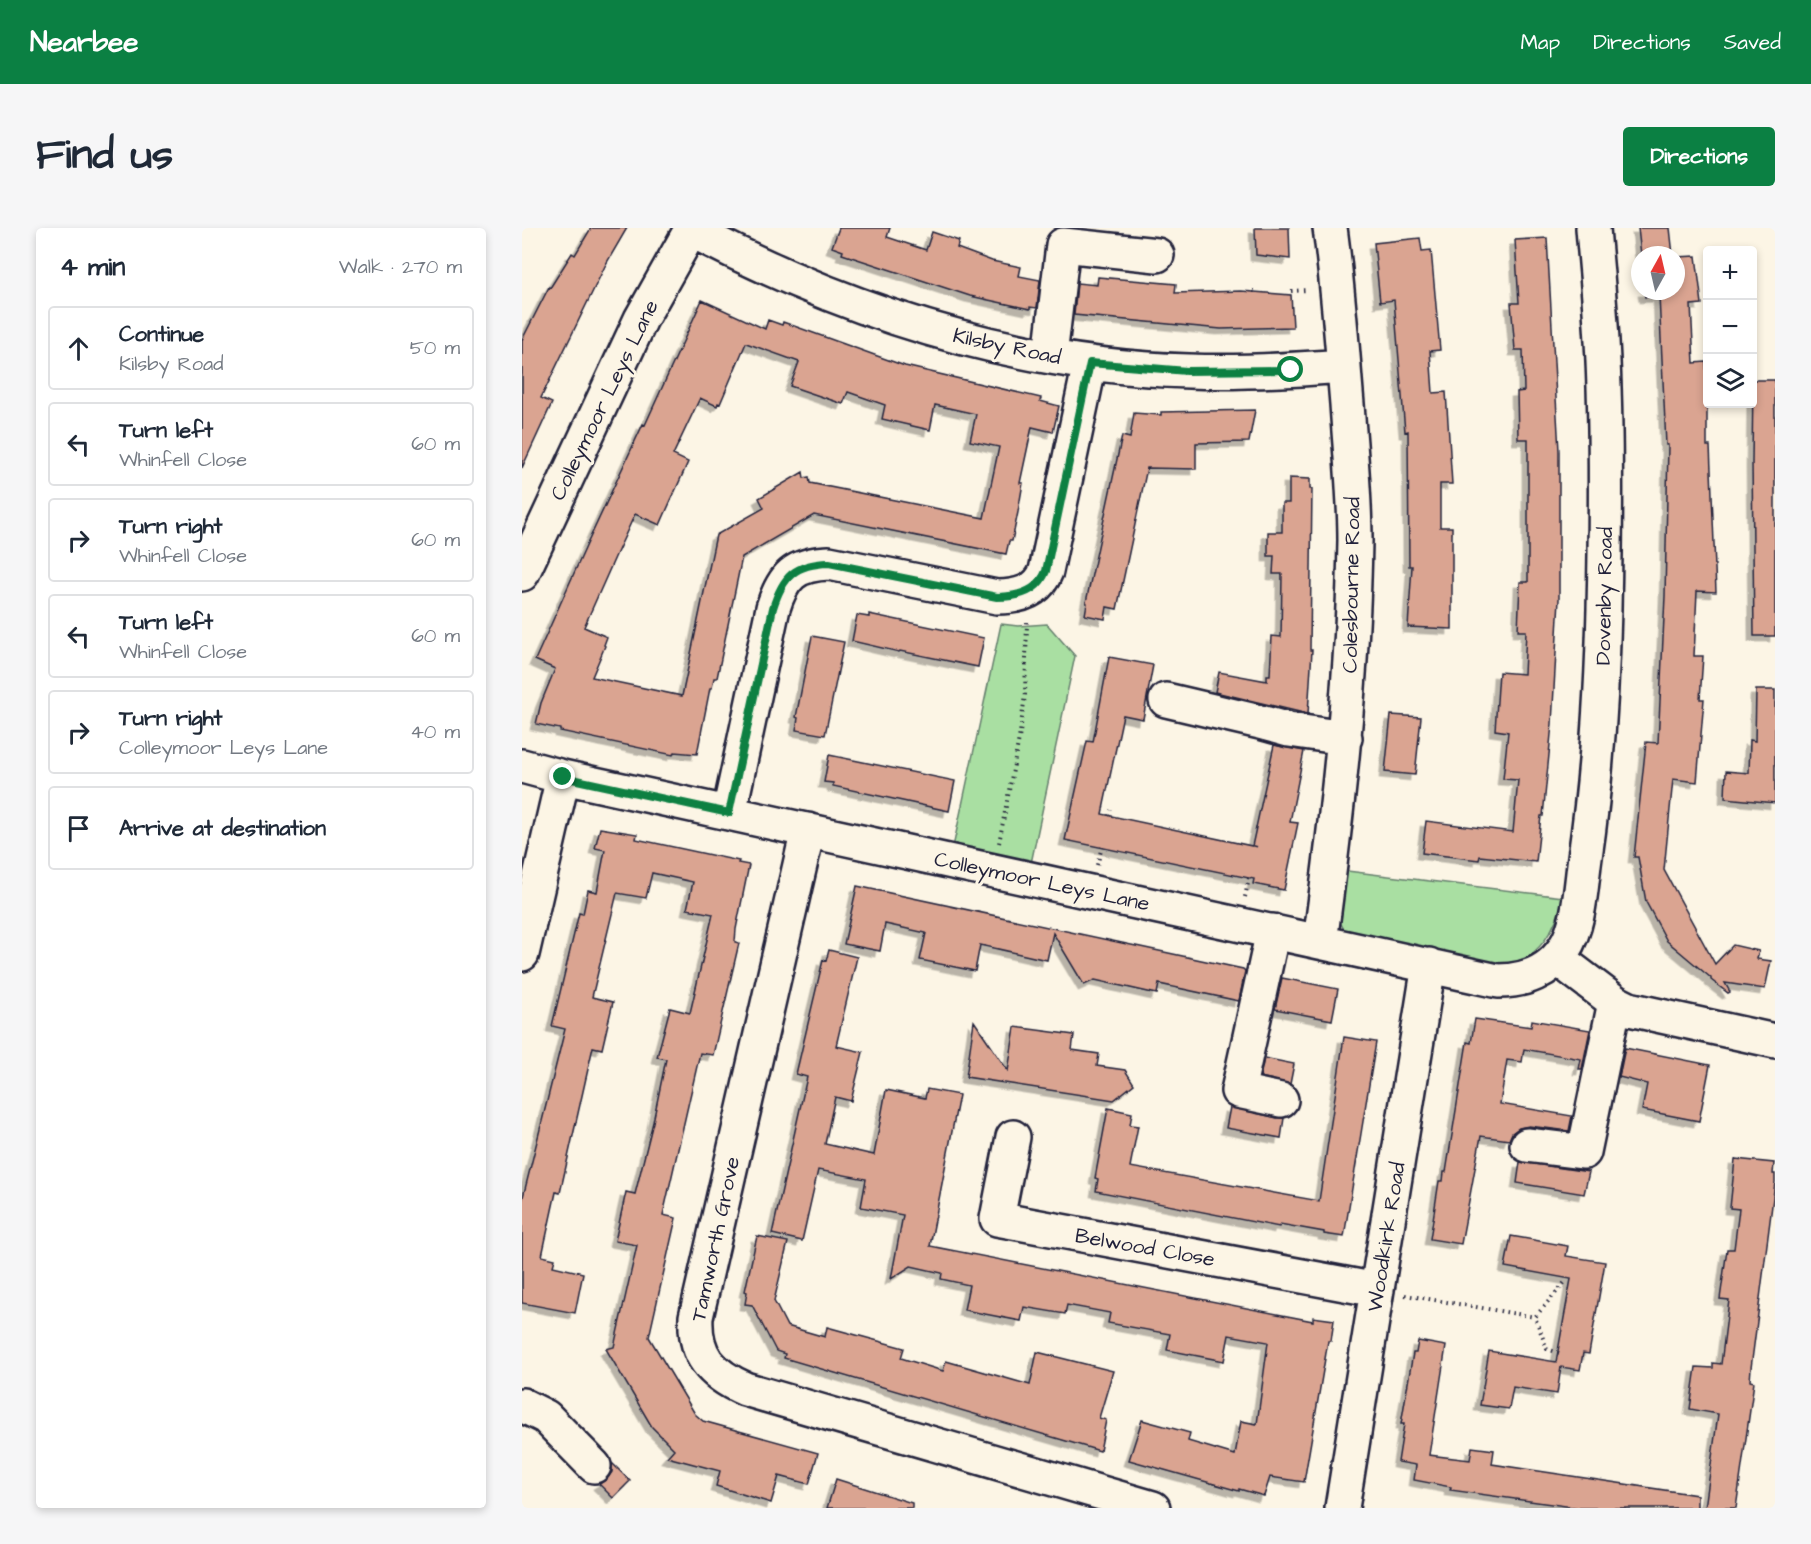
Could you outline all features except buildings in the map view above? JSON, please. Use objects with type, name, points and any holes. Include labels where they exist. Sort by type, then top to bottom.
[{"type":"street","name":"Colesbourne Road","points":[[1320,942],[1345,738],[1353,616],[1355,538],[1344,366],[1330,228]]},
{"type":"street","name":"Dovenby Road","points":[[1557,958],[1565,949],[1576,917],[1592,802],[1600,717],[1606,461],[1602,341],[1593,228]]},
{"type":"street","name":"Kilsby Road","points":[[692,229],[792,279],[849,302],[915,325],[986,344],[1090,363],[1187,371],[1238,372],[1344,366]]},
{"type":"street","name":"Colleymoor Leys Lane","points":[[522,574],[636,328],[692,229]]},
{"type":"street","points":[[1050,356],[1063,245],[1157,255]]},
{"type":"street","points":[[729,813],[773,608],[782,585],[790,574],[813,563],[829,563],[997,597],[1020,595],[1037,587],[1046,571],[1090,363]]},
{"type":"street","points":[[1166,700],[1273,727],[1345,738]]},
{"type":"street","name":"Colleymoor Leys Lane","points":[[522,766],[563,777],[1498,981],[1532,976],[1557,958]]},
{"type":"street","points":[[522,954],[528,898],[563,777]]},
{"type":"street","name":"Tamworth Grove","points":[[808,830],[696,1317],[695,1331],[703,1357],[722,1376],[745,1389],[1153,1508]]},
{"type":"street","points":[[1273,932],[1238,1092],[1281,1100]]},
{"type":"street","points":[[1557,958],[1629,1010],[1775,1041]]},
{"type":"street","name":"Woodkirk Road","points":[[1342,1508],[1430,965]]},
{"type":"street","points":[[1527,1145],[1584,1152],[1615,1002]]},
{"type":"street","name":"Belwood Close","points":[[1013,1137],[997,1219],[1377,1290]]},
{"type":"street","points":[[522,1405],[546,1418],[594,1466]]},
{"type":"path","points":[[994,871],[1025,695],[1028,626],[1020,595]]},
{"type":"path","points":[[1109,816],[1111,810]]},
{"type":"path","points":[[1535,1317],[1566,1281]]},
{"type":"path","points":[[1377,1290],[1535,1317]]},
{"type":"path","points":[[1535,1317],[1547,1348],[1559,1353]]},
{"type":"green space","points":[[1001,624],[1018,626],[1047,624],[1075,656],[1030,868],[952,852]]},
{"type":"green space","points":[[1347,871],[1563,897],[1552,930],[1546,939],[1521,962],[1510,967],[1346,933],[1340,922]]},
{"type":"route","points":[[563,777],[729,813],[773,608],[782,585],[790,574],[813,563],[829,563],[997,597],[1009,597],[1028,592],[1037,587],[1046,571],[1090,363],[1187,371],[1291,370]]}]
